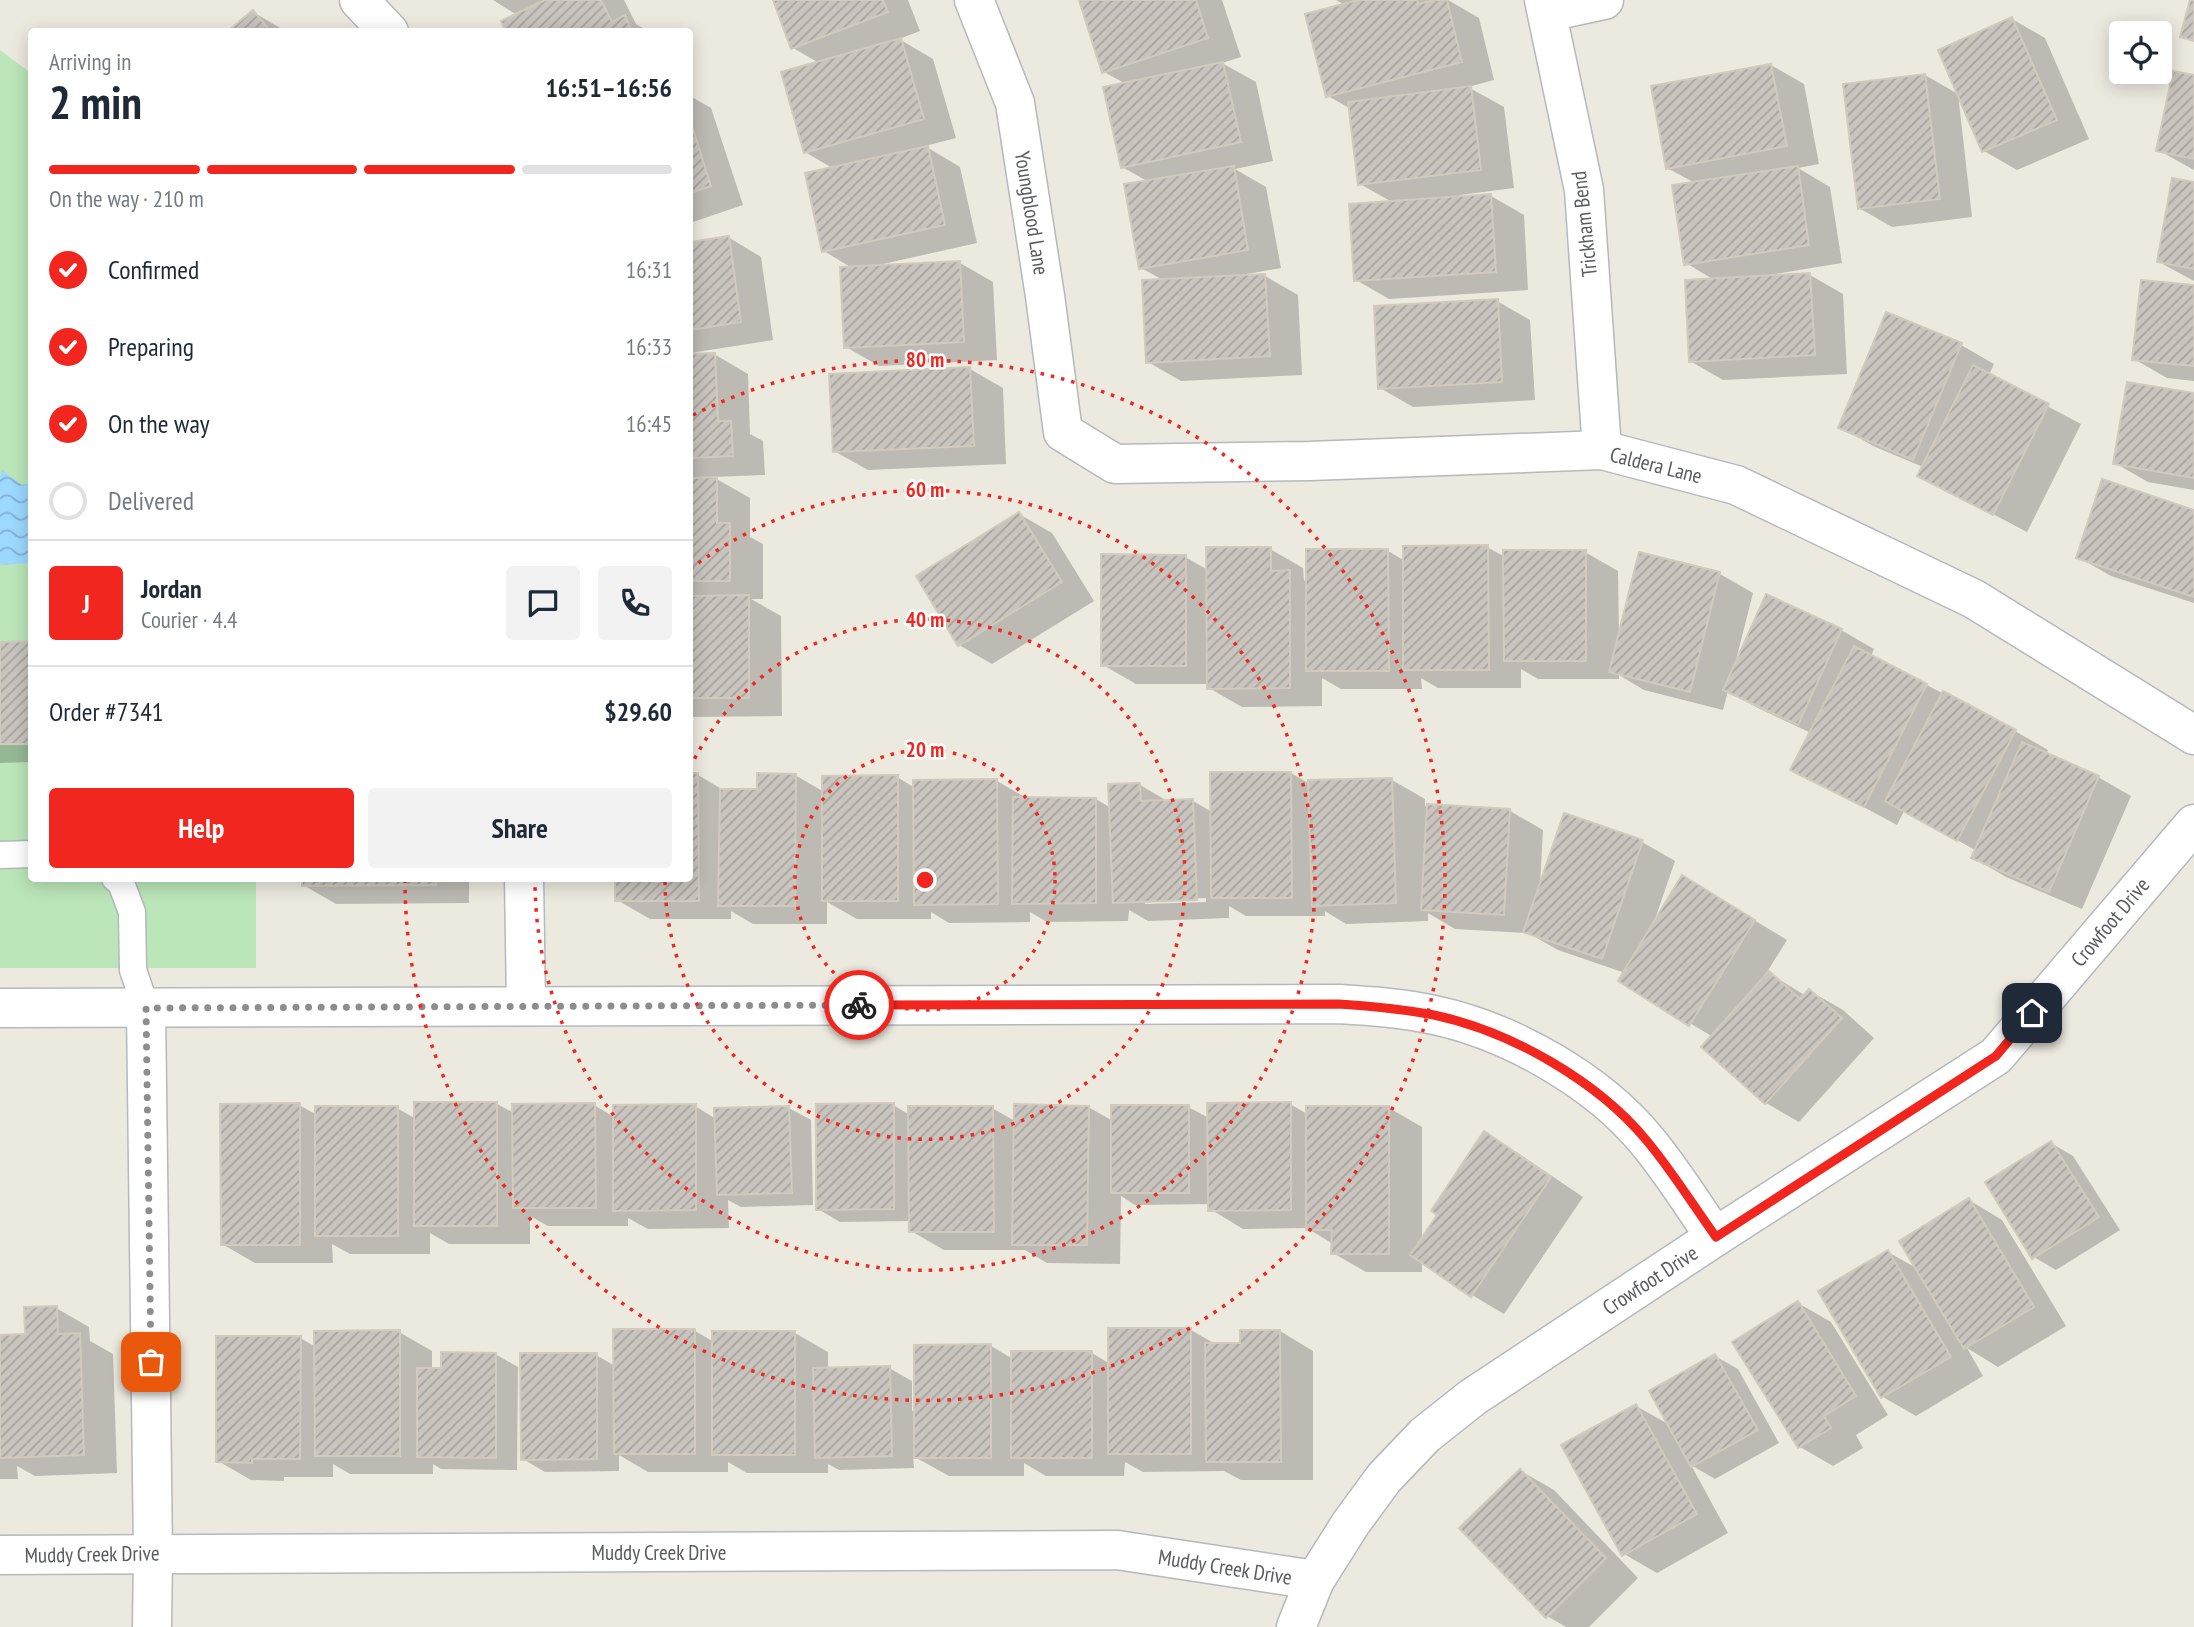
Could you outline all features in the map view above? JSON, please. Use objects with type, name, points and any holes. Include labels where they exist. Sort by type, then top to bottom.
[{"type":"street","points":[[359,0],[385,28]]},
{"type":"street","name":"Youngblood Lane","points":[[974,0],[1015,103],[1063,432]]},
{"type":"street","points":[[1546,6],[1605,0]]},
{"type":"street","name":"Trickham Bend","points":[[1546,6],[1584,190],[1601,450]]},
{"type":"street","name":"Caldera Lane","points":[[1063,432],[1115,464],[1310,461],[1601,450],[1735,485],[1974,599],[2194,735]]},
{"type":"street","name":"Crowfoot Drive","points":[[1296,1627],[1315,1580],[1351,1523],[1384,1478],[1425,1436],[1473,1397],[1996,1056],[2194,824]]},
{"type":"street","points":[[524,882],[526,1005]]},
{"type":"street","points":[[0,1008],[1339,1004],[1392,1008],[1437,1016],[1488,1032],[1530,1050],[1609,1101],[1647,1141],[1716,1237]]},
{"type":"street","points":[[146,1008],[152,1627]]},
{"type":"street","name":"Muddy Creek Drive","points":[[0,1555],[1117,1550],[1315,1580]]},
{"type":"lane","points":[[0,855],[28,854]]},
{"type":"lane","points":[[120,882],[132,912],[133,970],[146,1008]]},
{"type":"green space","points":[[0,50],[28,71],[28,882],[256,882],[256,968],[0,968]]},
{"type":"water","points":[[2,470],[22,485],[28,484],[28,563],[0,565]]},
{"type":"building","points":[[545,0],[601,0],[612,22],[625,15],[630,28],[504,28],[501,21]]},
{"type":"building","points":[[773,0],[883,0],[888,12],[791,49]]},
{"type":"building","points":[[1079,0],[1196,0],[1208,38],[1102,73]]},
{"type":"building","points":[[1358,0],[1417,0],[1418,4],[1447,0],[1462,62],[1326,97],[1305,14]]},
{"type":"building","points":[[2190,0],[2194,0],[2194,41],[2180,37]]},
{"type":"building","points":[[253,10],[268,28],[232,28]]},
{"type":"building","points":[[2012,17],[2057,120],[1982,152],[1938,50]]},
{"type":"building","points":[[901,38],[924,119],[804,153],[781,72]]},
{"type":"building","points":[[1223,62],[1241,142],[1121,168],[1103,87]]},
{"type":"building","points":[[1771,64],[1787,146],[1666,169],[1651,86]]},
{"type":"building","points":[[2173,71],[2194,75],[2194,159],[2156,151]]},
{"type":"building","points":[[1925,74],[1940,199],[1858,209],[1843,84]]},
{"type":"building","points":[[1471,86],[1481,170],[1358,185],[1348,102]]},
{"type":"building","points":[[693,129],[711,186],[693,192]]},
{"type":"building","points":[[928,146],[945,225],[822,252],[805,173]]},
{"type":"building","points":[[1234,166],[1248,250],[1139,269],[1124,184]]},
{"type":"building","points":[[1798,166],[1809,245],[1684,265],[1672,185]]},
{"type":"building","points":[[2172,178],[2194,182],[2194,269],[2157,262]]},
{"type":"building","points":[[1491,194],[1496,272],[1354,281],[1349,204]]},
{"type":"building","points":[[729,236],[741,322],[693,330],[693,242]]},
{"type":"building","points":[[960,261],[964,342],[844,348],[840,267]]},
{"type":"building","points":[[1810,273],[1815,355],[1689,362],[1685,280]]},
{"type":"building","points":[[1265,274],[1270,356],[1146,363],[1142,280]]},
{"type":"building","points":[[2141,280],[2194,285],[2194,366],[2132,360]]},
{"type":"building","points":[[1498,299],[1502,382],[1378,389],[1374,306]]},
{"type":"building","points":[[1886,312],[1962,343],[1913,460],[1838,428]]},
{"type":"building","points":[[715,353],[718,421],[731,421],[733,456],[693,458],[693,354]]},
{"type":"building","points":[[1973,365],[2049,404],[1993,515],[1917,476]]},
{"type":"building","points":[[970,367],[974,446],[833,452],[829,374]]},
{"type":"building","points":[[2127,382],[2194,393],[2194,478],[2113,464]]},
{"type":"building","points":[[717,477],[717,523],[730,523],[730,581],[693,581],[693,478]]},
{"type":"building","points":[[2102,479],[2194,510],[2194,597],[2076,558]]},
{"type":"building","points":[[1019,512],[1062,582],[958,646],[916,576]]},
{"type":"building","points":[[1488,545],[1489,670],[1403,670],[1403,546]]},
{"type":"building","points":[[1206,547],[1271,547],[1271,571],[1290,570],[1290,688],[1207,689]]},
{"type":"building","points":[[1306,549],[1388,549],[1389,671],[1306,671]]},
{"type":"building","points":[[1503,550],[1586,550],[1586,661],[1504,661]]},
{"type":"building","points":[[1639,552],[1720,572],[1690,692],[1609,672]]},
{"type":"building","points":[[1101,554],[1186,555],[1186,666],[1101,666]]},
{"type":"building","points":[[1766,594],[1842,629],[1798,725],[1723,690]]},
{"type":"building","points":[[749,595],[749,698],[693,698],[693,596]]},
{"type":"building","points":[[28,641],[28,744],[0,744],[0,642]]},
{"type":"building","points":[[1854,646],[1927,684],[1864,807],[1790,770]]},
{"type":"building","points":[[1943,691],[2016,730],[1957,841],[1885,801]]},
{"type":"building","points":[[2022,742],[2099,776],[2049,892],[1971,858]]},
{"type":"building","points":[[1210,772],[1291,772],[1292,898],[1211,898]]},
{"type":"building","points":[[693,773],[698,773],[699,901],[615,901],[615,882],[693,882]]},
{"type":"building","points":[[757,773],[796,774],[795,906],[718,906],[720,789],[757,789]]},
{"type":"building","points":[[898,775],[898,901],[822,901],[822,776]]},
{"type":"building","points":[[1392,778],[1396,903],[1312,906],[1308,780]]},
{"type":"building","points":[[997,779],[998,904],[914,905],[913,780]]},
{"type":"building","points":[[1140,783],[1141,801],[1193,799],[1197,900],[1113,903],[1108,784]]},
{"type":"building","points":[[1013,797],[1096,798],[1096,903],[1012,904]]},
{"type":"building","points":[[1427,804],[1510,809],[1504,915],[1421,910]]},
{"type":"building","points":[[1564,813],[1643,840],[1602,959],[1523,932]]},
{"type":"building","points":[[1682,875],[1755,920],[1689,1026],[1618,981]]},
{"type":"building","points":[[302,882],[436,882],[436,885],[302,886]]},
{"type":"building","points":[[1769,971],[1800,999],[1809,989],[1842,1018],[1765,1104],[1701,1047]]},
{"type":"building","points":[[414,1102],[497,1102],[497,1226],[414,1226]]},
{"type":"building","points":[[1291,1102],[1291,1210],[1208,1211],[1207,1103]]},
{"type":"building","points":[[300,1103],[300,1245],[221,1245],[220,1104]]},
{"type":"building","points":[[595,1103],[596,1208],[513,1208],[512,1104]]},
{"type":"building","points":[[894,1103],[894,1209],[816,1210],[816,1104]]},
{"type":"building","points":[[696,1104],[696,1210],[613,1211],[613,1105]]},
{"type":"building","points":[[1014,1104],[1089,1106],[1087,1245],[1012,1245]]},
{"type":"building","points":[[1111,1105],[1189,1105],[1189,1193],[1111,1193]]},
{"type":"building","points":[[315,1106],[398,1106],[398,1236],[315,1236]]},
{"type":"building","points":[[789,1106],[792,1193],[717,1195],[714,1108]]},
{"type":"building","points":[[908,1106],[993,1106],[994,1232],[909,1232]]},
{"type":"building","points":[[1306,1106],[1389,1106],[1389,1254],[1331,1254],[1332,1230],[1306,1230]]},
{"type":"building","points":[[1484,1131],[1551,1177],[1471,1297],[1410,1255],[1437,1215],[1431,1211]]},
{"type":"building","points":[[2051,1141],[2099,1217],[2032,1259],[1985,1182]]},
{"type":"building","points":[[1969,1198],[2034,1307],[1964,1349],[1899,1241]]},
{"type":"building","points":[[1888,1250],[1951,1357],[1881,1398],[1818,1291]]},
{"type":"building","points":[[1798,1301],[1856,1396],[1824,1416],[1831,1428],[1798,1448],[1732,1342]]},
{"type":"building","points":[[57,1306],[58,1334],[80,1333],[84,1455],[0,1458],[0,1335],[25,1334],[24,1307]]},
{"type":"building","points":[[1108,1328],[1191,1328],[1191,1454],[1108,1454]]},
{"type":"building","points":[[613,1329],[695,1329],[695,1454],[614,1454]]},
{"type":"building","points":[[400,1330],[400,1456],[315,1456],[314,1331]]},
{"type":"building","points":[[1240,1330],[1280,1330],[1281,1462],[1206,1462],[1205,1343],[1240,1343]]},
{"type":"building","points":[[712,1331],[795,1331],[795,1455],[712,1455]]},
{"type":"building","points":[[216,1336],[301,1336],[300,1459],[252,1459],[252,1463],[216,1462]]},
{"type":"building","points":[[991,1344],[991,1458],[914,1458],[914,1345]]},
{"type":"building","points":[[1011,1351],[1092,1351],[1092,1458],[1011,1458]]},
{"type":"building","points":[[441,1352],[496,1353],[496,1458],[417,1457],[417,1368],[441,1368]]},
{"type":"building","points":[[520,1353],[597,1353],[597,1459],[521,1460]]},
{"type":"building","points":[[1715,1354],[1758,1430],[1691,1467],[1649,1391]]},
{"type":"building","points":[[890,1366],[892,1456],[815,1458],[813,1368]]},
{"type":"building","points":[[1636,1404],[1697,1514],[1622,1556],[1561,1445]]},
{"type":"building","points":[[1520,1469],[1606,1558],[1546,1618],[1459,1528]]},
{"type":"way so far","points":[[151,1362],[146,1008],[859,1005]]},
{"type":"route","points":[[859,1005],[1339,1004],[1392,1008],[1437,1016],[1488,1032],[1530,1050],[1609,1101],[1647,1141],[1716,1237],[1996,1056],[2032,1013]]}]
